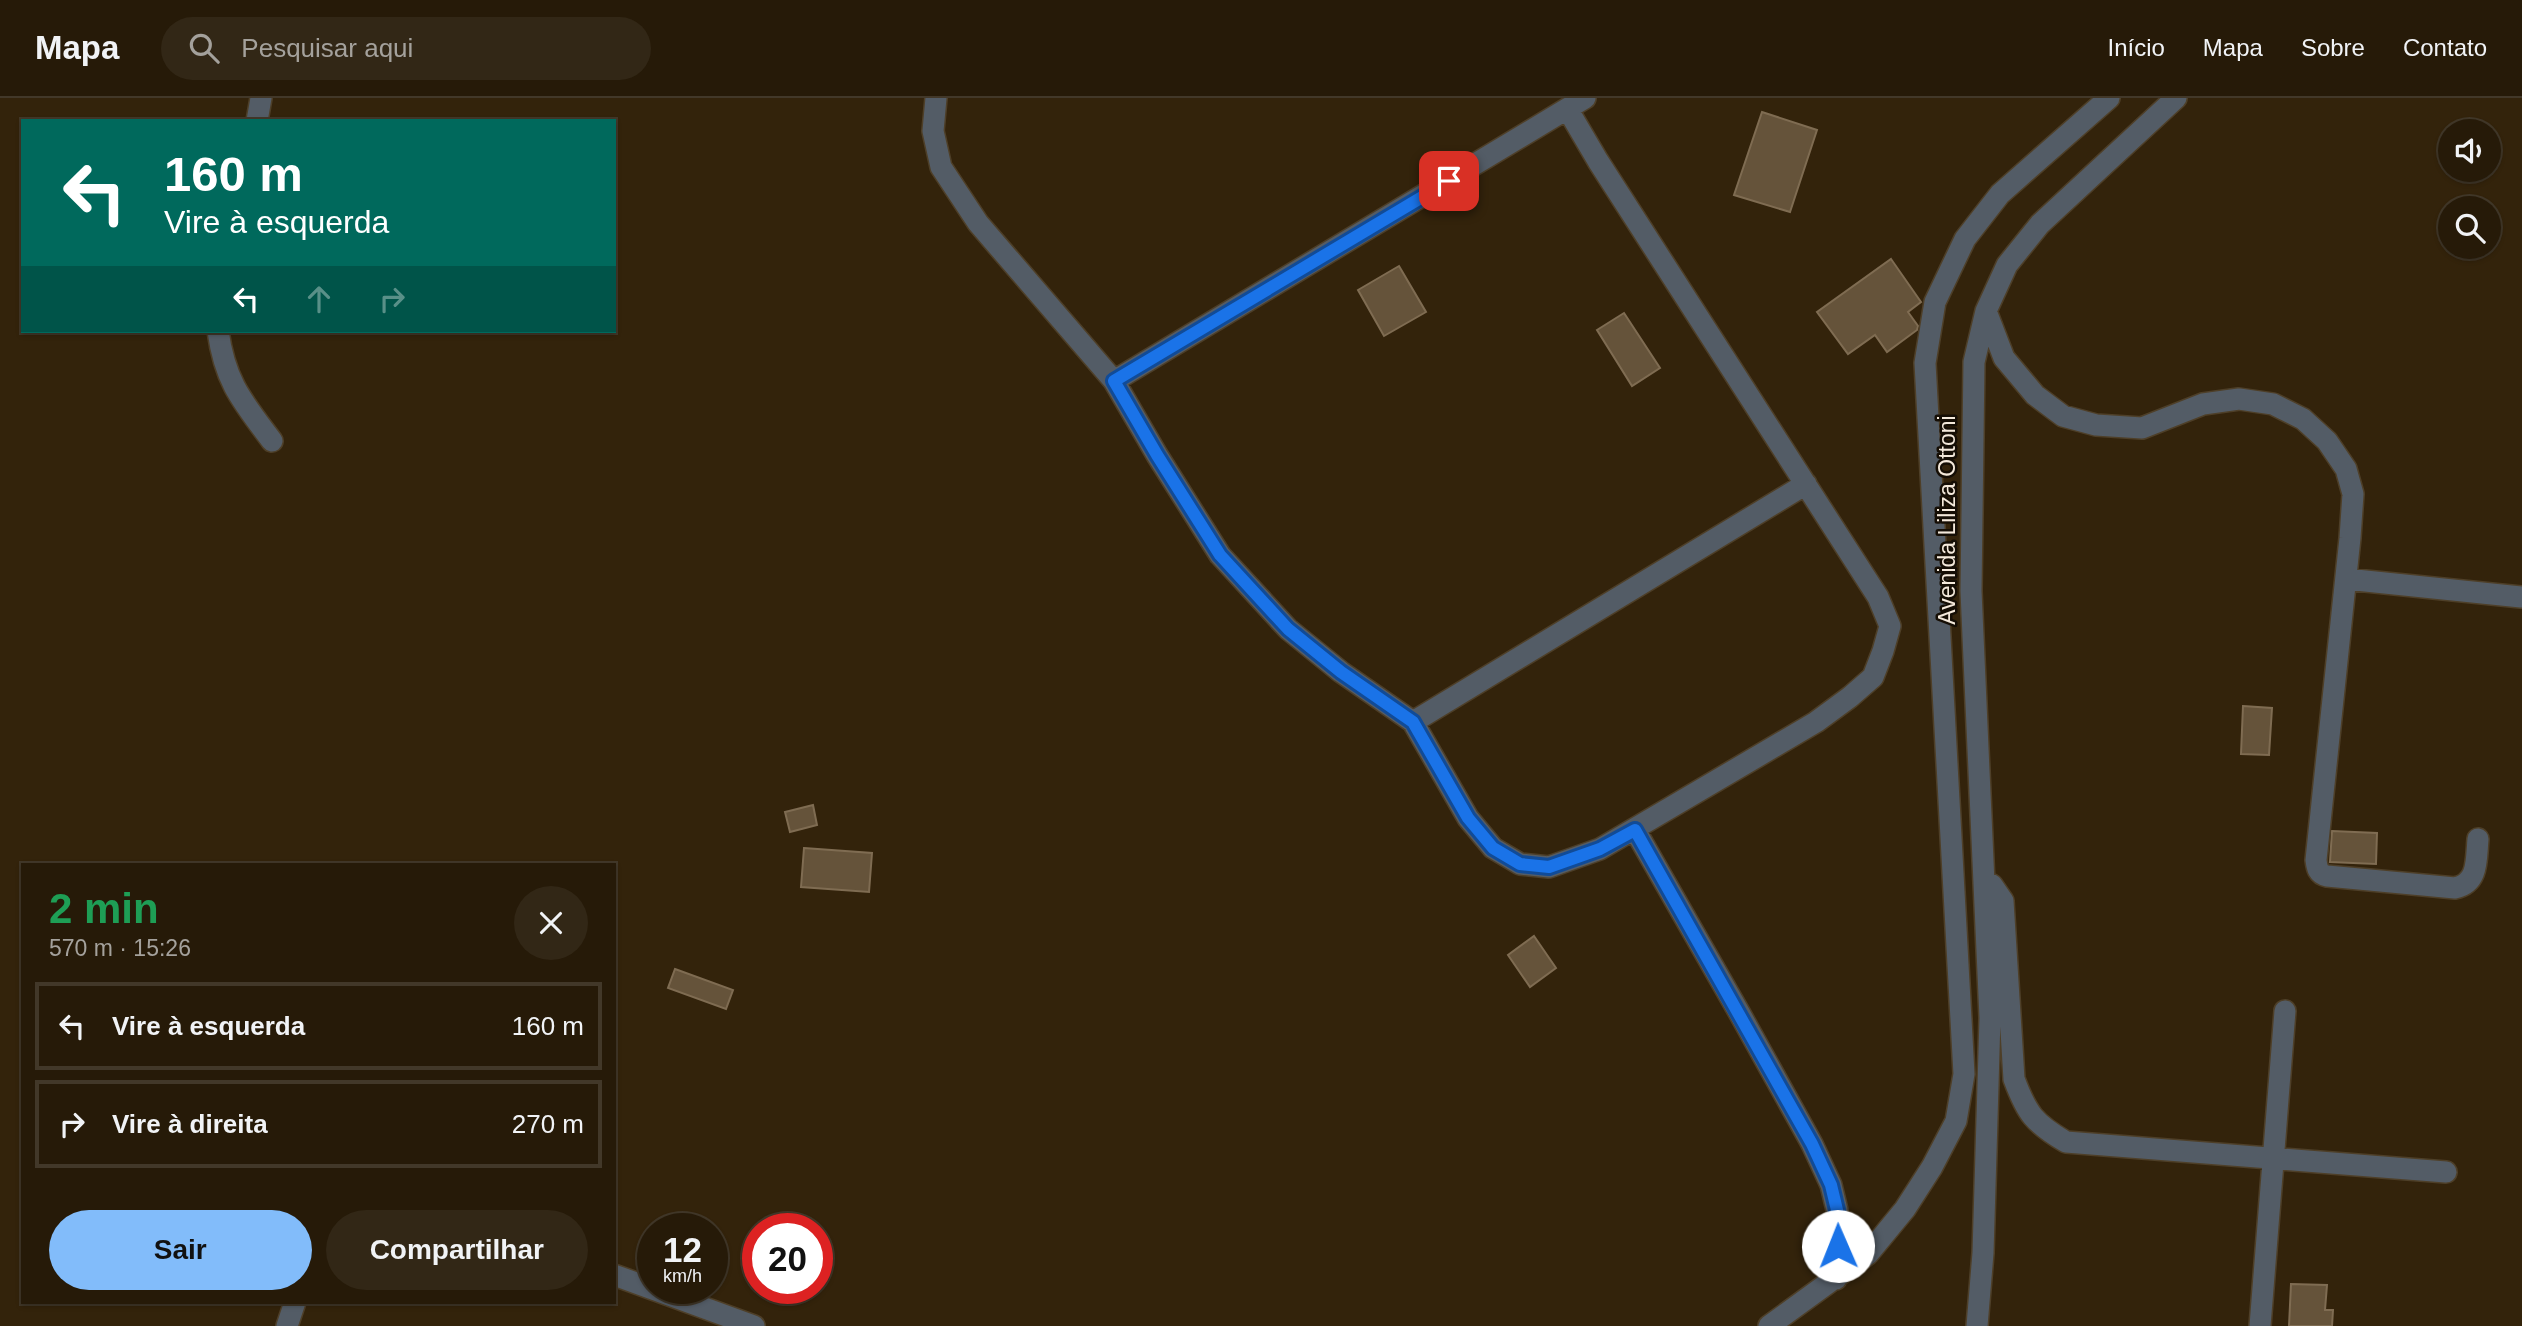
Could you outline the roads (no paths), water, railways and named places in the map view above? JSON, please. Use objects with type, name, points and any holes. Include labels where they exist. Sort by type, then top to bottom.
[{"type":"street","points":[[257,119],[261,98]]},
{"type":"street","points":[[936,98],[933,131],[941,167],[978,223],[1114,381],[1220,555],[1288,629],[1341,672],[1413,722],[1468,818],[1493,848],[1520,864],[1549,867],[1600,849],[1635,830],[1816,722],[1872,677],[1883,651],[1890,626],[1878,597],[1598,161],[1577,104],[1114,381]]},
{"type":"street","points":[[1769,1326],[1868,1254],[1905,1209],[1932,1167],[1956,1121],[1965,1074],[1925,363],[1935,302],[1965,239],[2000,194],[2109,98]]},
{"type":"street","name":"Avenida Liliza Ottoni","points":[[1977,1326],[1983,1253],[1990,1018],[1971,592],[1974,362],[1986,310],[2007,265],[2039,224],[2176,98]]},
{"type":"street","points":[[1986,310],[2004,358],[2035,395],[2063,416],[2096,425],[2142,428],[2203,404],[2239,399],[2273,404],[2303,419],[2327,441],[2346,469],[2353,494],[2316,860],[2319,871],[2327,876],[2461,887],[2467,884],[2474,874],[2478,839]]},
{"type":"street","points":[[218,333],[225,371],[240,400],[272,441]]},
{"type":"street","points":[[1413,722],[1806,484]]},
{"type":"street","points":[[2346,579],[2521,597]]},
{"type":"street","points":[[1635,830],[1753,1037],[1812,1144],[1831,1185],[1837,1210],[1836,1279]]},
{"type":"street","points":[[1984,881],[1999,892],[2003,901],[2014,1080],[2024,1106],[2042,1128],[2066,1142],[2446,1172]]},
{"type":"street","points":[[2260,1326],[2285,1011]]},
{"type":"street","points":[[616,1276],[754,1326]]},
{"type":"street","points":[[287,1326],[294,1304]]}]
